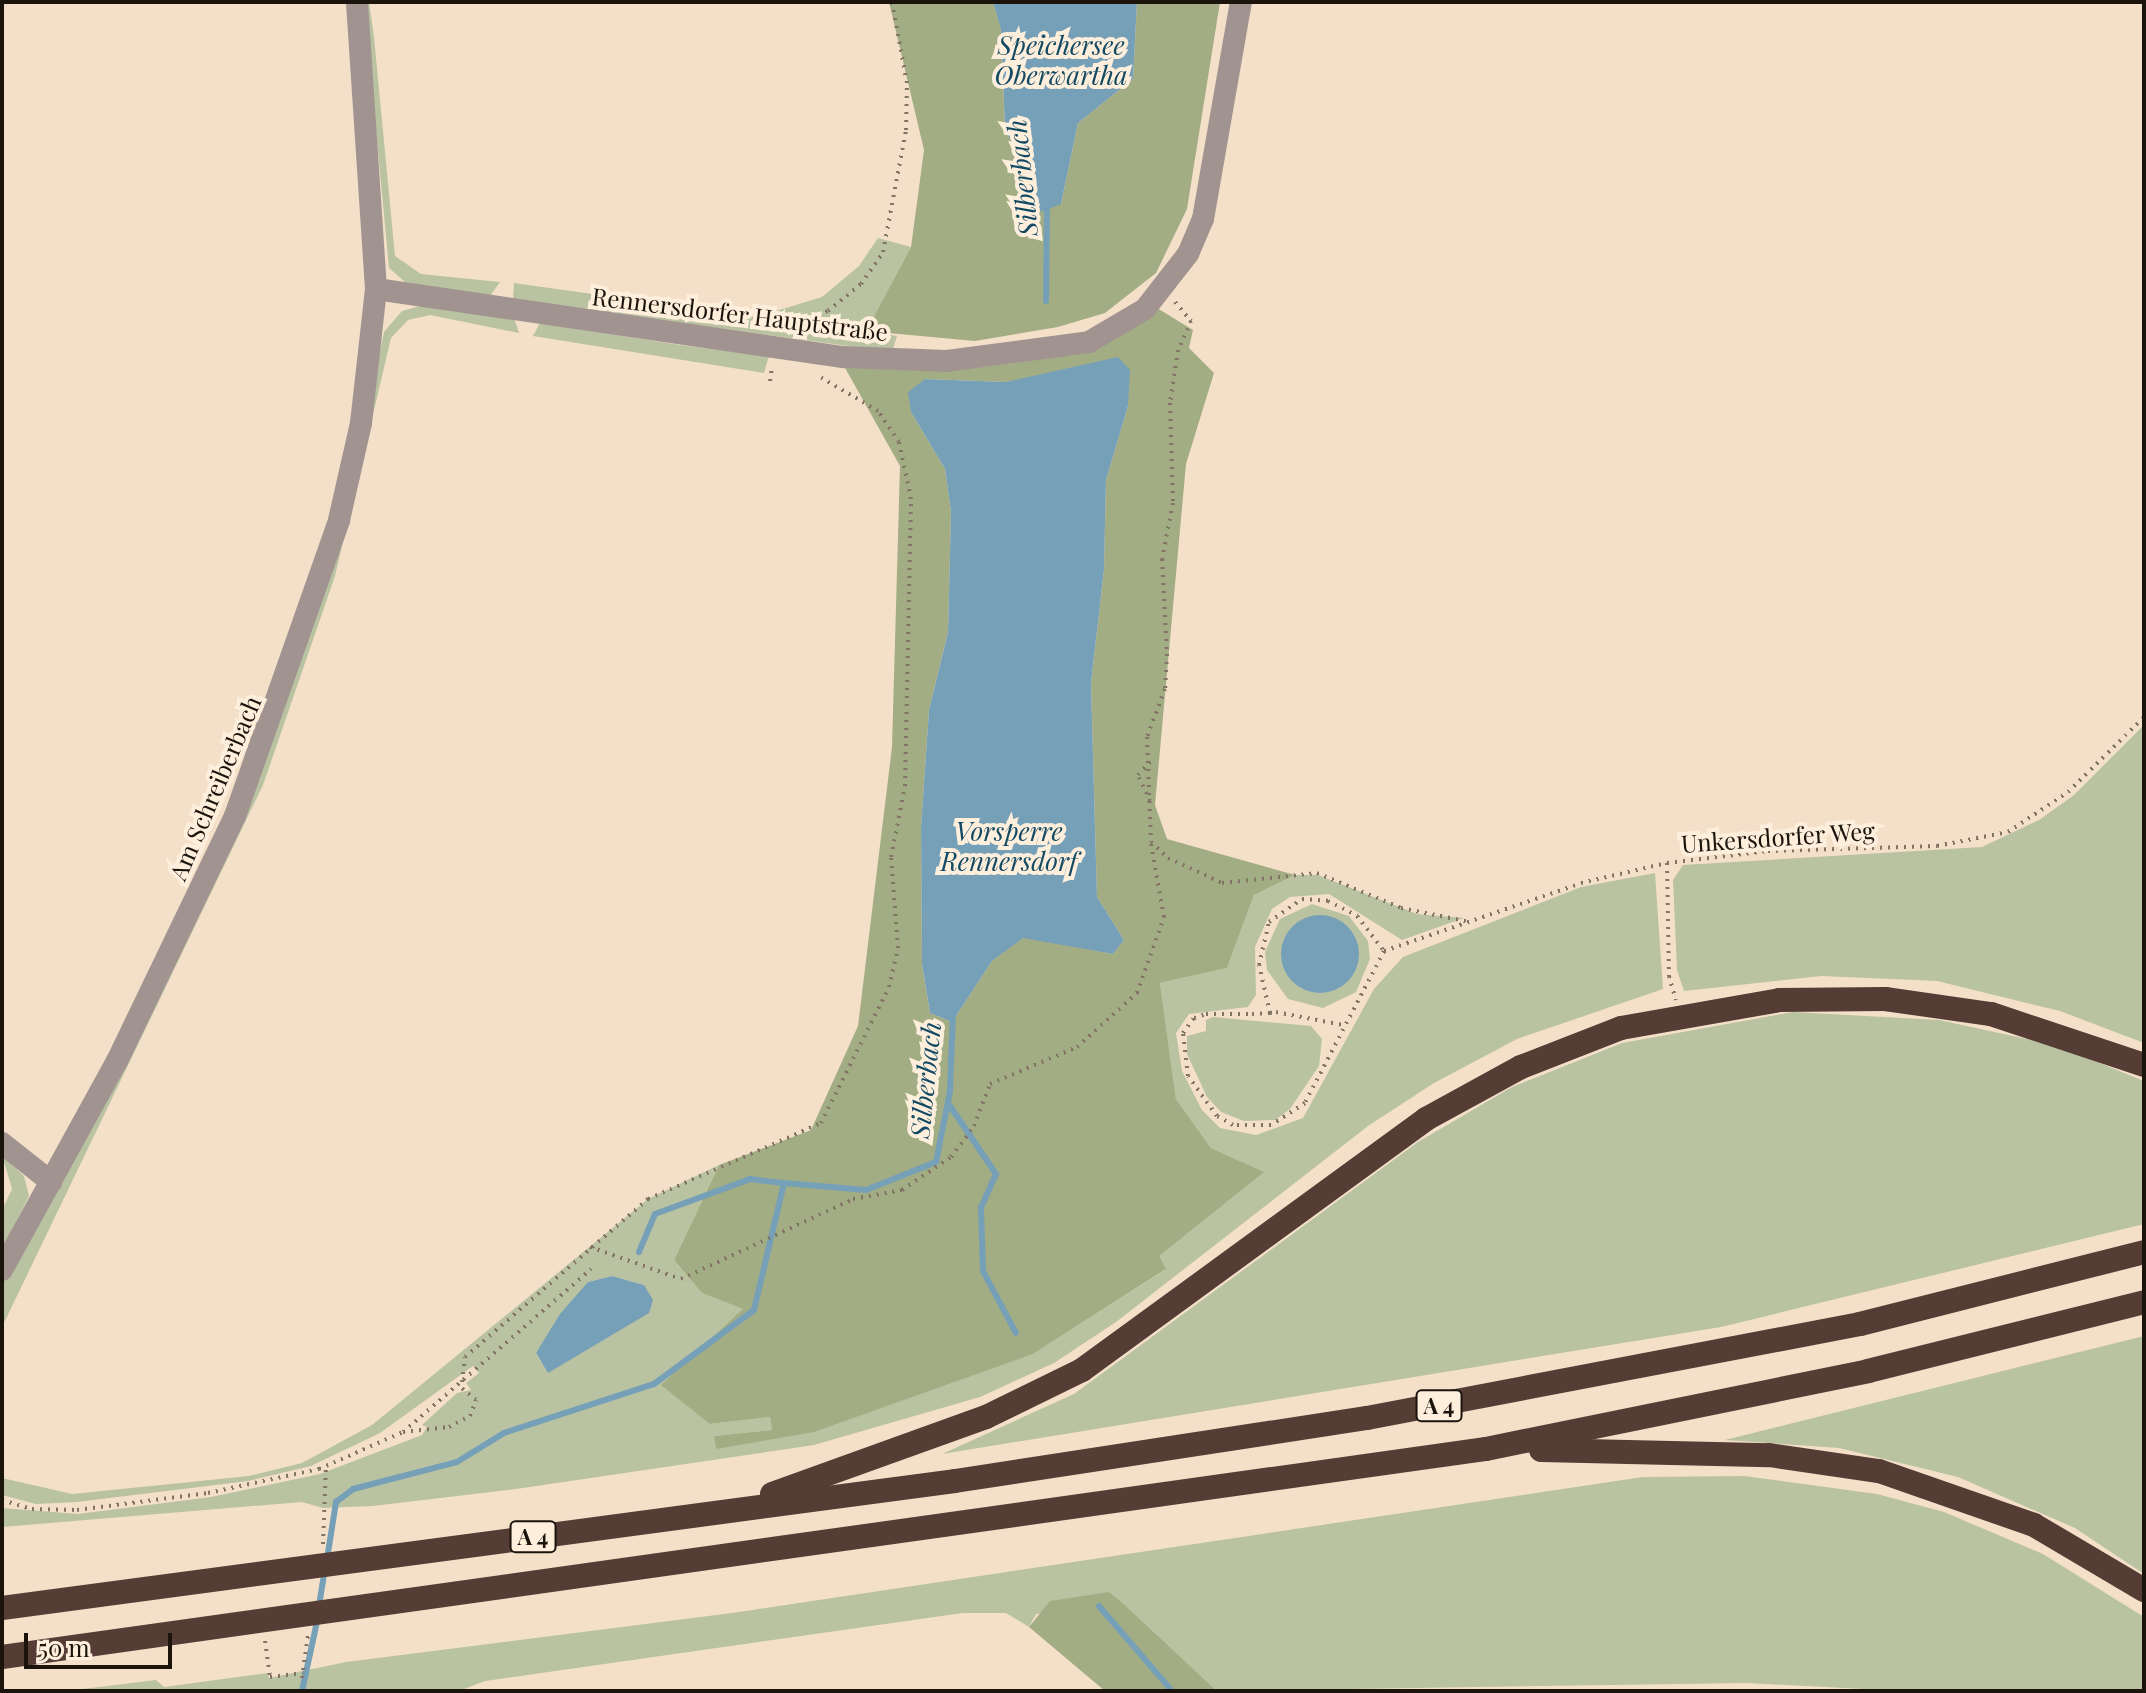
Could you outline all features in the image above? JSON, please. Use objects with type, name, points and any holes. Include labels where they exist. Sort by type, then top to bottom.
[{"type":"highway","points":[[724,1510],[1036,1395],[1149,1326],[1426,1119],[1570,1046],[1680,1014],[1779,1000],[1938,1004],[2043,1027],[2144,1065]]},
{"type":"highway","name":"A 4","points":[[2,1608],[1167,1450],[1553,1386],[1860,1324],[2144,1252]]},
{"type":"highway","name":"A 4","points":[[2,1657],[334,1613],[1486,1449],[1868,1371],[2144,1302]]},
{"type":"highway","points":[[1486,1449],[1769,1455],[1879,1471],[2034,1525],[2144,1590]]},
{"type":"street","name":"Am Schreiberbach","points":[[2,1270],[186,924],[271,726],[352,466],[376,289],[357,2]]},
{"type":"street","name":"Rennersdorfer Hauptstraße","points":[[376,289],[843,357],[947,361],[1089,342],[1119,328],[1164,288],[1203,219],[1241,2]]},
{"type":"street","points":[[2,1143],[51,1182]]},
{"type":"path","points":[[796,333],[782,331],[828,311],[861,284],[883,252],[906,130],[907,83],[892,2]]},
{"type":"path","points":[[590,1247],[681,1279],[815,1222],[853,1199],[902,1190],[951,1157],[974,1126],[990,1084],[1077,1047],[1137,993],[1164,917],[1151,842],[1147,737],[1165,689],[1167,654],[1162,574],[1175,459],[1170,403],[1178,350],[1191,321],[1164,288]]},
{"type":"path","points":[[460,1384],[465,1357],[648,1199],[821,1123],[889,987],[898,948],[891,857],[905,786],[911,499],[899,442],[878,411],[803,367]]},
{"type":"path","name":"Unkersdorfer Weg","points":[[1384,951],[1581,883],[1667,863],[1768,851],[1937,846],[2008,832],[2068,792],[2144,717]]},
{"type":"path","points":[[1150,762],[1138,775],[1150,801]]},
{"type":"path","points":[[1151,842],[1168,858],[1222,883],[1317,873],[1401,908],[1470,922]]},
{"type":"path","points":[[1667,863],[1669,976],[1680,1014]]},
{"type":"path","points":[[1270,1013],[1259,965],[1261,940],[1284,906],[1302,899],[1346,909],[1375,932],[1384,951],[1305,1103],[1288,1118],[1271,1125],[1233,1125],[1217,1116],[1188,1076],[1183,1033],[1206,1014],[1270,1013],[1343,1025]]},
{"type":"path","points":[[2,1500],[32,1509],[77,1510],[208,1493],[326,1467],[403,1432],[591,1269]]},
{"type":"path","points":[[403,1432],[449,1427],[470,1416],[476,1400],[460,1384]]},
{"type":"path","points":[[326,1467],[328,1507]]},
{"type":"path","points":[[262,1622],[270,1677],[303,1673]]},
{"type":"green space","points":[[364,2],[369,2],[374,37],[395,256],[421,274],[500,282],[490,296],[405,282],[389,268]]},
{"type":"green space","points":[[889,2],[993,2],[1001,30],[1005,127],[1061,204],[1078,123],[1133,79],[1137,2],[1220,2],[1187,209],[1156,273],[1105,313],[1058,327],[975,341],[866,331],[911,247],[924,150]]},
{"type":"green space","points":[[878,238],[911,247],[866,331],[897,336],[892,352],[513,300],[514,283],[756,317],[822,297],[859,266]]},
{"type":"green space","points":[[424,305],[514,318],[519,333],[430,315],[408,320],[391,338],[335,576],[263,785],[2,1327],[2,1284],[124,1063],[243,819],[330,573],[384,332],[402,311]]},
{"type":"green space","points":[[1157,308],[1193,330],[1189,348],[1214,373],[1186,464],[1155,805],[1167,839],[1295,875],[1254,895],[1227,968],[1160,983],[1176,1099],[1211,1148],[1264,1172],[1159,1256],[1166,1269],[1033,1354],[814,1432],[716,1449],[714,1436],[772,1430],[770,1417],[710,1424],[661,1385],[743,1309],[702,1293],[674,1260],[719,1165],[811,1130],[858,1026],[892,747],[900,466],[844,366],[983,367],[1070,355]],"holes":[[[1064,371],[1128,406],[1106,480],[1104,570],[1091,683],[1097,897],[1124,940],[1113,954],[1023,937],[992,961],[952,1022],[930,1013],[922,964],[921,827],[929,710],[948,632],[951,512],[945,469],[911,412],[925,379],[1006,382]]]},
{"type":"green space","points":[[540,323],[769,356],[764,373],[533,336]]},
{"type":"green space","points":[[2144,725],[2144,1043],[2060,1011],[1937,981],[1821,976],[1684,991],[1677,970],[1673,880],[1683,865],[1982,847],[2039,820],[2074,795]]},
{"type":"green space","points":[[1655,873],[1663,989],[1517,1039],[1434,1083],[1368,1126],[1116,1322],[1054,1363],[980,1397],[814,1445],[516,1489],[373,1506],[323,1508],[302,1502],[2,1527],[2,1508],[78,1514],[211,1497],[320,1474],[422,1435],[427,1427],[422,1425],[457,1393],[471,1390],[466,1383],[479,1373],[473,1366],[380,1433],[311,1466],[248,1481],[77,1502],[36,1504],[2,1495],[2,1478],[72,1494],[249,1476],[302,1463],[372,1425],[648,1199],[719,1165],[674,1260],[702,1293],[744,1309],[710,1424],[770,1417],[772,1430],[715,1436],[716,1449],[1033,1354],[1165,1270],[1158,1256],[1263,1172],[1211,1148],[1176,1099],[1160,983],[1227,968],[1254,895],[1295,875],[1318,875],[1417,914],[1464,918],[1402,940],[1329,894],[1290,897],[1272,909],[1255,947],[1256,995],[1248,1007],[1189,1014],[1176,1033],[1182,1071],[1202,1110],[1220,1128],[1256,1135],[1303,1118],[1374,989],[1403,957],[1581,887]],"holes":[[[612,1276],[644,1285],[548,1372],[536,1354],[588,1282]]]},
{"type":"green space","points":[[1312,904],[1349,916],[1368,941],[1370,959],[1356,992],[1323,1008],[1288,999],[1267,970],[1265,952],[1280,919]]},
{"type":"green space","points":[[1793,1012],[1939,1020],[2055,1045],[2144,1081],[2144,1224],[1721,1327],[942,1454],[1074,1394],[1418,1142],[1512,1087],[1622,1043]]},
{"type":"green space","points":[[1213,1017],[1311,1026],[1322,1039],[1319,1066],[1290,1109],[1275,1120],[1244,1121],[1221,1112],[1207,1097],[1187,1054],[1187,1036],[1206,1031],[1206,1020]]},
{"type":"green space","points":[[2,1155],[24,1176],[29,1196],[2,1250],[2,1210],[12,1189]]},
{"type":"green space","points":[[2144,1336],[2144,1574],[2075,1528],[1958,1477],[1839,1448],[1725,1440]]},
{"type":"green space","points":[[1744,1476],[1877,1494],[1944,1512],[2043,1554],[2144,1617],[2144,1691],[1901,1691],[1747,1683],[1217,1691],[1126,1606],[1036,1614],[1029,1627],[1006,1613],[963,1613],[485,1681],[459,1691],[66,1691],[156,1680],[164,1687],[268,1673],[269,1678],[346,1662],[732,1613],[1643,1477]]},
{"type":"green space","points":[[1109,1592],[1217,1691],[1105,1691],[1029,1627],[1050,1601]]},
{"type":"water","name":"Speichersee Oberwartha","points":[[993,2],[1137,2],[1133,79],[1078,123],[1061,204],[1041,212],[1005,127],[1001,30]]},
{"type":"water","name":"Vorsperre Rennersdorf","points":[[1118,357],[1130,370],[1128,406],[1106,480],[1104,570],[1091,683],[1097,897],[1124,940],[1113,954],[1023,938],[992,961],[952,1022],[930,1013],[922,964],[921,827],[929,710],[948,632],[951,512],[945,469],[911,412],[908,392],[925,379],[1006,382]]},
{"type":"water","points":[[1312,915],[1328,915],[1342,921],[1353,932],[1359,954],[1353,976],[1342,987],[1328,993],[1312,993],[1298,987],[1287,976],[1281,962],[1281,946],[1287,932],[1298,921]]},
{"type":"water","points":[[612,1276],[644,1285],[653,1300],[649,1313],[548,1373],[536,1353],[560,1314],[588,1282]]},
{"type":"waterway","name":"Silberbach","points":[[1046,301],[1047,201]]},
{"type":"waterway","name":"Silberbach","points":[[327,1559],[336,1502],[353,1489],[457,1462],[504,1433],[654,1384],[754,1310],[784,1183],[866,1190],[936,1162],[950,1091],[953,1014]]},
{"type":"waterway","points":[[948,1103],[996,1174],[981,1208],[983,1271],[1016,1333]]},
{"type":"waterway","points":[[639,1252],[655,1214],[750,1179],[784,1183]]},
{"type":"waterway","name":"Silberbach","points":[[319,1606],[325,1570]]},
{"type":"waterway","points":[[1099,1606],[1172,1691]]},
{"type":"waterway","name":"Silberbach","points":[[302,1691],[318,1617]]}]
